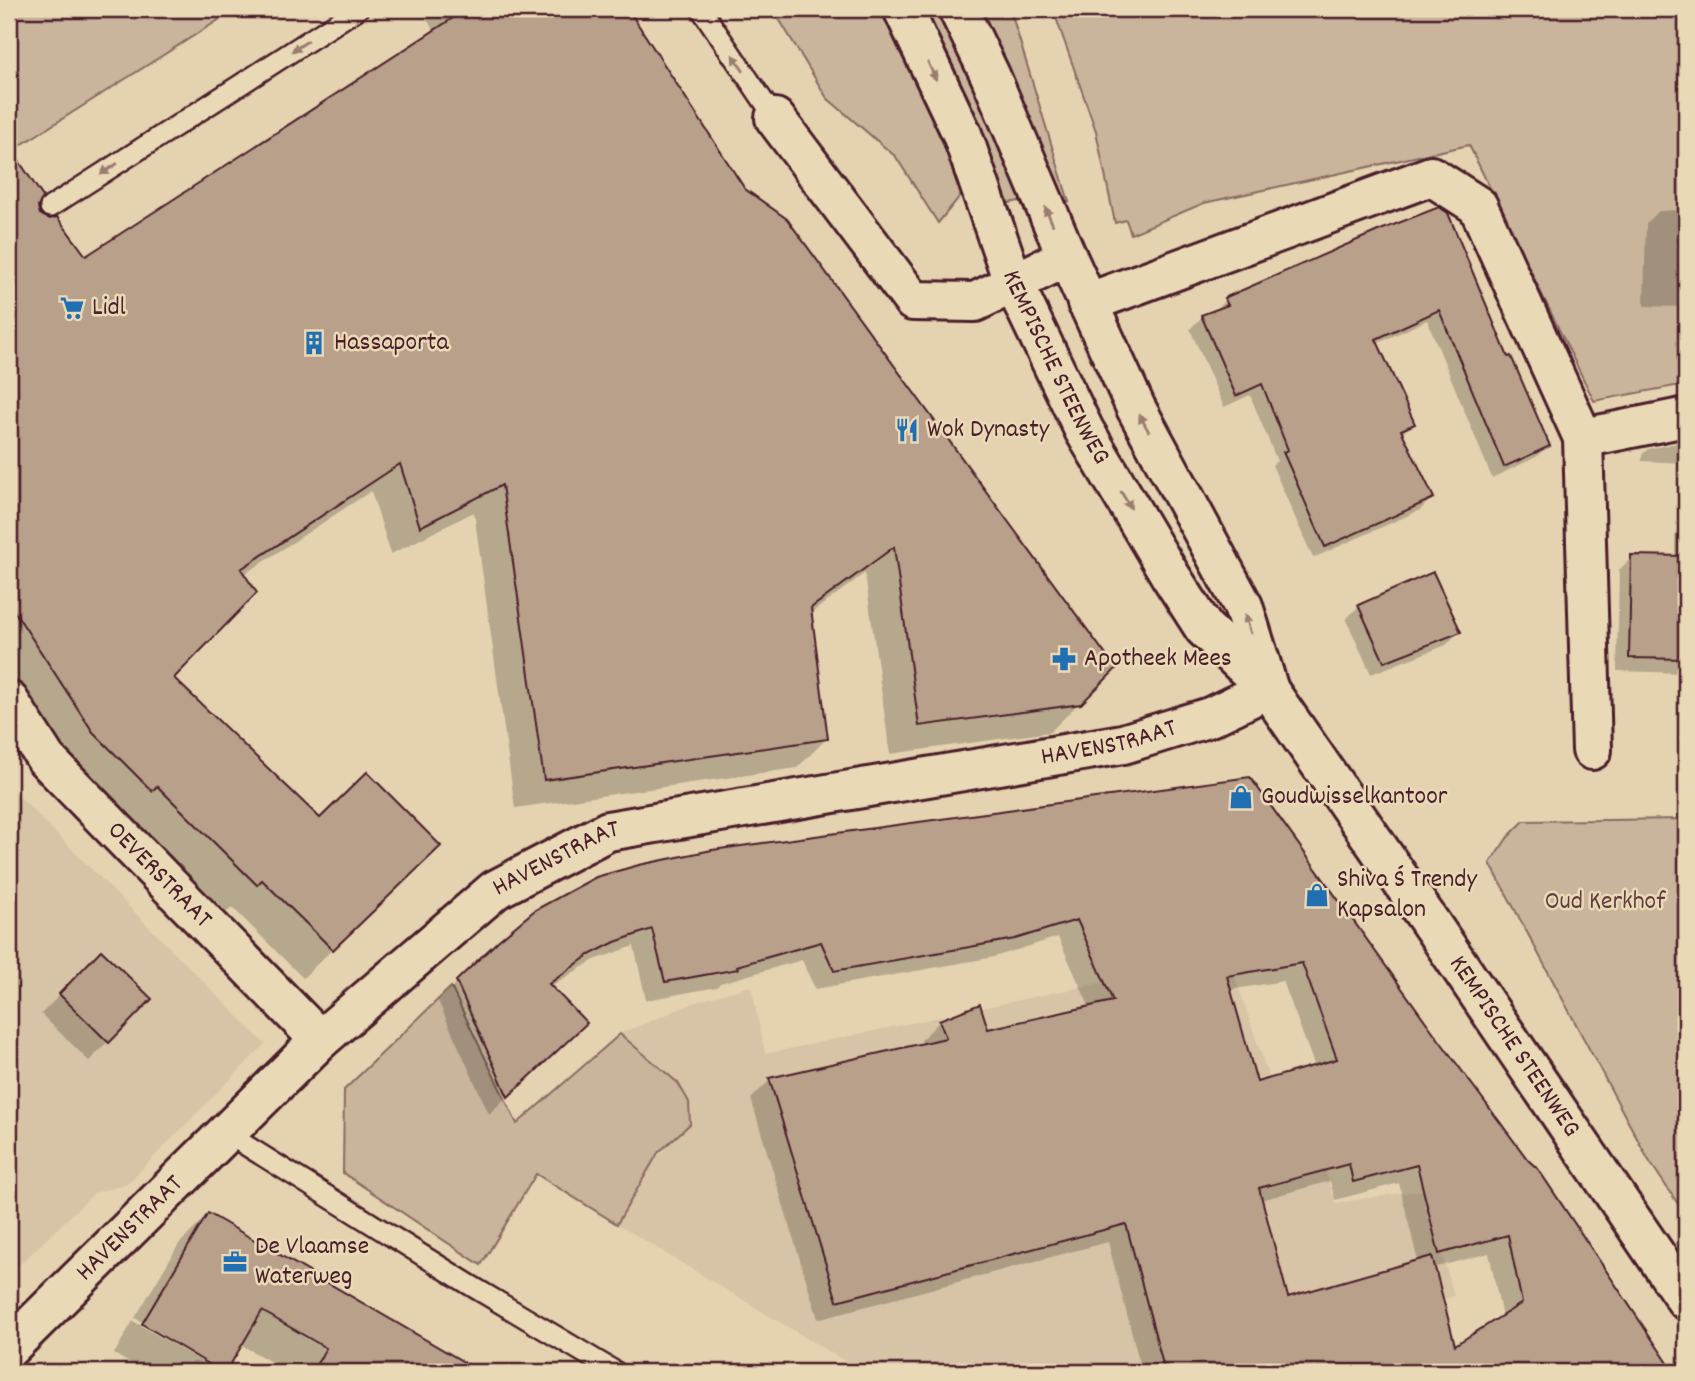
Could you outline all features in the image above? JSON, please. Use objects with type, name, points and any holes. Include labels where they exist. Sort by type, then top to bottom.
[{"type":"street","name":"KEMPISCHE STEENWEG","points":[[903,9],[962,134],[1013,282],[1084,430],[1170,575],[1204,628],[1268,690],[1427,918],[1686,1300]]},
{"type":"street","name":"KEMPISCHE STEENWEG","points":[[958,9],[990,75],[1087,303],[1136,408],[1243,606],[1268,690]]},
{"type":"street","points":[[775,118],[913,301],[975,302],[1067,257]]},
{"type":"street","name":"KEMPISCHE STEENWEG","points":[[1087,303],[1431,176],[1478,206],[1583,438],[1592,750]]},
{"type":"street","points":[[1583,438],[1686,416]]},
{"type":"street","name":"HAVENSTRAAT","points":[[9,1348],[320,1040],[495,890],[608,831],[1123,744],[1210,717],[1268,690]]},
{"type":"street","name":"OEVERSTRAAT","points":[[9,701],[46,759],[320,1040]]},
{"type":"lane","points":[[50,207],[358,9]]},
{"type":"lane","points":[[701,9],[775,118]]},
{"type":"lane","points":[[226,1133],[470,1285],[616,1372]]},
{"type":"shaded area","points":[[9,783],[265,1044],[127,1184],[94,1193],[9,1275]]},
{"type":"shaded area","points":[[1228,956],[1303,1178],[1325,1169],[1335,1203],[1424,1190],[1454,1296],[1341,1330],[1351,1372],[863,1372],[617,1224],[653,1162],[690,1123],[678,1083],[620,1034],[699,1001],[751,986],[765,1054]]},
{"type":"green space","points":[[9,9],[236,9],[13,150],[9,146]]},
{"type":"green space","points":[[773,9],[884,9],[951,148],[965,190],[938,223],[896,157],[827,98]]},
{"type":"green space","points":[[917,9],[937,9],[1024,200],[1004,204]]},
{"type":"green space","points":[[974,9],[1010,9],[1069,202],[1060,201]]},
{"type":"green space","points":[[1053,9],[1686,9],[1686,384],[1594,401],[1469,145],[1204,203],[1131,234],[1126,220],[1115,223],[1096,131]]},
{"type":"green space","name":"Oud Kerkhof","points":[[1686,819],[1686,1216],[1648,1159],[1490,863],[1508,837],[1524,821]]},
{"type":"green space","points":[[451,987],[517,1124],[620,1034],[678,1083],[689,1102],[690,1124],[658,1153],[617,1224],[536,1174],[481,1265],[343,1173],[344,1090]]},
{"type":"building","points":[[467,9],[628,9],[745,189],[787,219],[1116,669],[1081,704],[919,726],[894,547],[811,608],[828,739],[544,780],[502,485],[420,527],[400,464],[241,569],[257,593],[174,678],[320,818],[367,772],[441,846],[333,950],[262,880],[257,885],[157,786],[152,791],[93,732],[9,603],[9,146],[43,197],[38,207],[40,214],[50,219],[57,217],[86,256]]},
{"type":"building","points":[[1439,207],[1448,213],[1508,357],[1511,356],[1550,446],[1504,467],[1439,310],[1376,339],[1415,424],[1401,430],[1434,498],[1325,547],[1283,452],[1288,450],[1262,384],[1236,396],[1201,315],[1228,305],[1224,298]]},
{"type":"building","points":[[1631,555],[1686,556],[1686,659],[1629,658]]},
{"type":"building","points":[[1433,572],[1461,632],[1384,662],[1358,605]]},
{"type":"building","points":[[1250,777],[1434,1033],[1528,1160],[1538,1169],[1674,1372],[1165,1372],[1126,1224],[837,1301],[769,1078],[946,1038],[939,1020],[980,1004],[988,1029],[1113,1001],[1077,920],[1015,939],[834,971],[821,942],[737,966],[738,969],[665,982],[652,929],[589,955],[549,984],[587,1023],[508,1097],[456,981],[535,910],[596,877],[712,850]],"holes":[[[1302,963],[1337,1059],[1257,1082],[1227,976]],[[1349,1164],[1353,1182],[1417,1165],[1439,1254],[1508,1235],[1522,1303],[1455,1345],[1432,1256],[1288,1297],[1259,1188]]]},
{"type":"building","points":[[101,950],[152,999],[109,1043],[59,994]]},
{"type":"building","name":"De Vlaamse Waterweg","points":[[208,1213],[481,1372],[312,1372],[326,1348],[262,1311],[226,1372],[222,1372],[142,1324]]},
{"type":"place","name":"Lidl","points":[[72,308]]},
{"type":"place","name":"Hassaporta","points":[[314,343]]},
{"type":"place","name":"Wok Dynasty","points":[[907,430]]},
{"type":"place","name":"Apotheek Mees","points":[[1064,659]]},
{"type":"place","name":"Goudwisselkantoor","points":[[1241,797]]},
{"type":"place","name":"Shiva Ś Trendy Kapsalon","points":[[1317,895]]},
{"type":"place","name":"De Vlaamse Waterweg","points":[[235,1262]]}]
